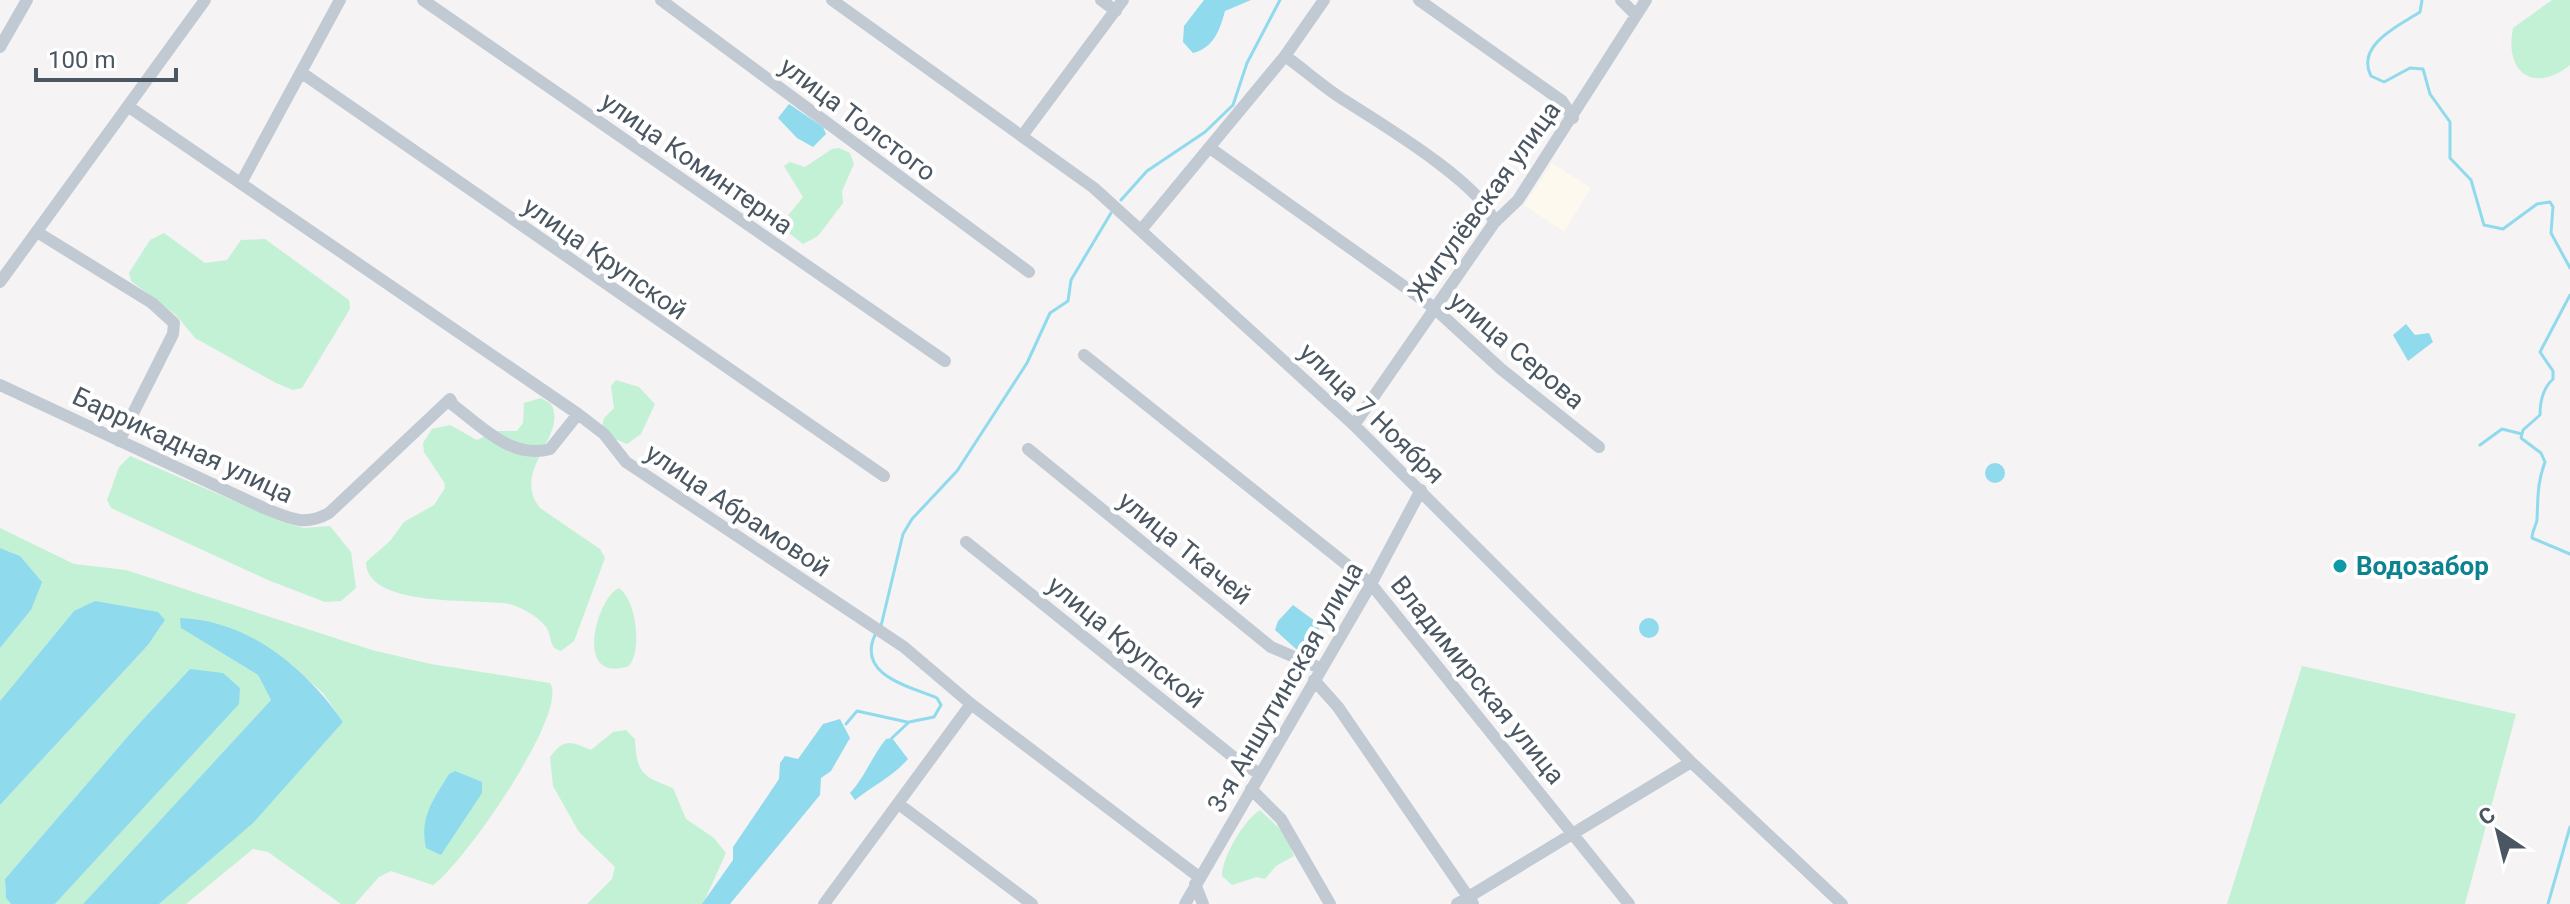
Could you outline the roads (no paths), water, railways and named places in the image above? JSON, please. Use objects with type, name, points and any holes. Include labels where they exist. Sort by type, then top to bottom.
[{"type":"street","points":[[0,47],[27,0]]},
{"type":"street","points":[[0,282],[205,0]]},
{"type":"street","points":[[241,183],[340,0]]},
{"type":"street","name":"улица Коминтерна","points":[[423,0],[945,361]]},
{"type":"street","name":"улица Толстого","points":[[661,0],[1029,272]]},
{"type":"street","name":"улица 7 Ноября","points":[[832,0],[1094,188],[1141,230],[1354,425],[1691,762],[1842,904]]},
{"type":"street","points":[[1022,136],[1120,5],[1101,0]]},
{"type":"street","points":[[1141,230],[1285,56],[1324,0]]},
{"type":"street","points":[[1419,0],[1562,101],[1573,118]]},
{"type":"street","points":[[1621,0],[1636,15]]},
{"type":"street","name":"Жигулёвская улица","points":[[1354,425],[1494,223],[1518,200],[1646,0]]},
{"type":"street","points":[[1285,56],[1340,98],[1391,129],[1478,196],[1494,223]]},
{"type":"street","name":"улица Крупской","points":[[302,73],[884,476]]},
{"type":"street","name":"улица Абрамовой","points":[[129,107],[578,414],[604,434],[626,462],[904,647],[971,704],[1197,881]]},
{"type":"street","name":"улица Серова","points":[[1210,148],[1433,307],[1501,369],[1599,447]]},
{"type":"street","points":[[37,232],[152,303],[174,323],[173,334],[119,441]]},
{"type":"street","name":"Владимирская улица","points":[[1084,355],[1371,584],[1629,904]]},
{"type":"street","name":"Баррикадная улица","points":[[0,385],[264,508],[297,521],[309,522],[329,513],[450,399],[453,405],[507,445],[532,453],[550,449],[578,414]]},
{"type":"street","name":"улица Ткачей","points":[[1028,449],[1271,647],[1317,674],[1466,902]]},
{"type":"street","name":"3-я Аншутинская улица","points":[[1185,904],[1371,584],[1421,490]]},
{"type":"street","name":"улица Крупской","points":[[966,542],[1226,751],[1260,774]]},
{"type":"street","points":[[824,904],[900,805],[971,704]]},
{"type":"street","points":[[1466,902],[1691,762]]},
{"type":"street","points":[[1251,789],[1281,819],[1330,904]]},
{"type":"street","points":[[900,805],[1032,904]]},
{"type":"street","points":[[1197,881],[1203,904]]},
{"type":"water","points":[[1204,0],[1251,0],[1225,11],[1211,42],[1193,53],[1183,42],[1184,26]]},
{"type":"water","points":[[789,104],[823,127],[826,134],[813,147],[797,138],[778,118]]},
{"type":"water","points":[[2406,324],[2415,335],[2429,333],[2433,342],[2408,361],[2393,335]]},
{"type":"water","points":[[1995,463],[2002,466],[2005,473],[2002,480],[1995,483],[1988,480],[1985,473],[1988,466]]},
{"type":"water","points":[[0,548],[20,556],[42,582],[31,610],[0,648]]},
{"type":"water","points":[[95,601],[158,612],[165,620],[148,645],[0,805],[0,701],[74,611]]},
{"type":"water","points":[[1293,605],[1319,624],[1319,639],[1303,650],[1296,649],[1275,630],[1278,621]]},
{"type":"water","points":[[180,618],[229,628],[273,650],[311,683],[343,722],[253,823],[159,904],[83,904],[271,700],[258,675],[181,628]]},
{"type":"water","points":[[1645,618],[1653,618],[1659,628],[1653,638],[1645,638],[1639,632],[1639,624]]},
{"type":"water","points":[[190,669],[223,673],[240,688],[239,704],[55,904],[11,904],[6,898],[5,879]]},
{"type":"water","points":[[840,719],[850,738],[831,771],[821,778],[820,795],[730,904],[702,904],[733,860],[733,847],[779,779],[780,763],[785,756],[798,759],[823,724]]},
{"type":"water","points":[[892,738],[908,759],[855,800],[850,793],[886,739]]},
{"type":"water","points":[[455,771],[482,782],[482,793],[441,855],[426,848],[426,818],[449,774]]},
{"type":"waterway","points":[[1121,200],[1147,171],[1205,132],[1233,105],[1247,63],[1280,0]]},
{"type":"waterway","points":[[2422,0],[2420,12],[2391,30],[2374,46],[2369,55],[2371,76],[2384,82],[2410,68],[2423,69],[2430,94],[2450,122],[2450,158],[2471,180],[2484,225],[2503,229],[2537,204],[2550,202],[2553,207],[2551,233],[2570,268]]},
{"type":"waterway","points":[[881,626],[903,534],[912,519],[957,471],[1027,363],[1050,313],[1068,301],[1071,280],[1111,213]]},
{"type":"waterway","points":[[2570,295],[2540,352],[2553,371],[2553,379],[2543,395],[2540,415],[2523,430],[2521,438],[2541,453],[2545,462],[2532,538],[2570,554]]},
{"type":"waterway","points":[[2480,445],[2502,429],[2522,434]]},
{"type":"waterway","points":[[875,635],[871,649],[873,661],[880,670],[901,684],[937,698],[941,705],[934,717],[909,722],[892,738]]},
{"type":"waterway","points":[[846,724],[857,711],[907,722]]},
{"type":"waterway","points":[[2548,904],[2570,827]]},
{"type":"place","name":"Водозабор","points":[[2340,566]]}]
